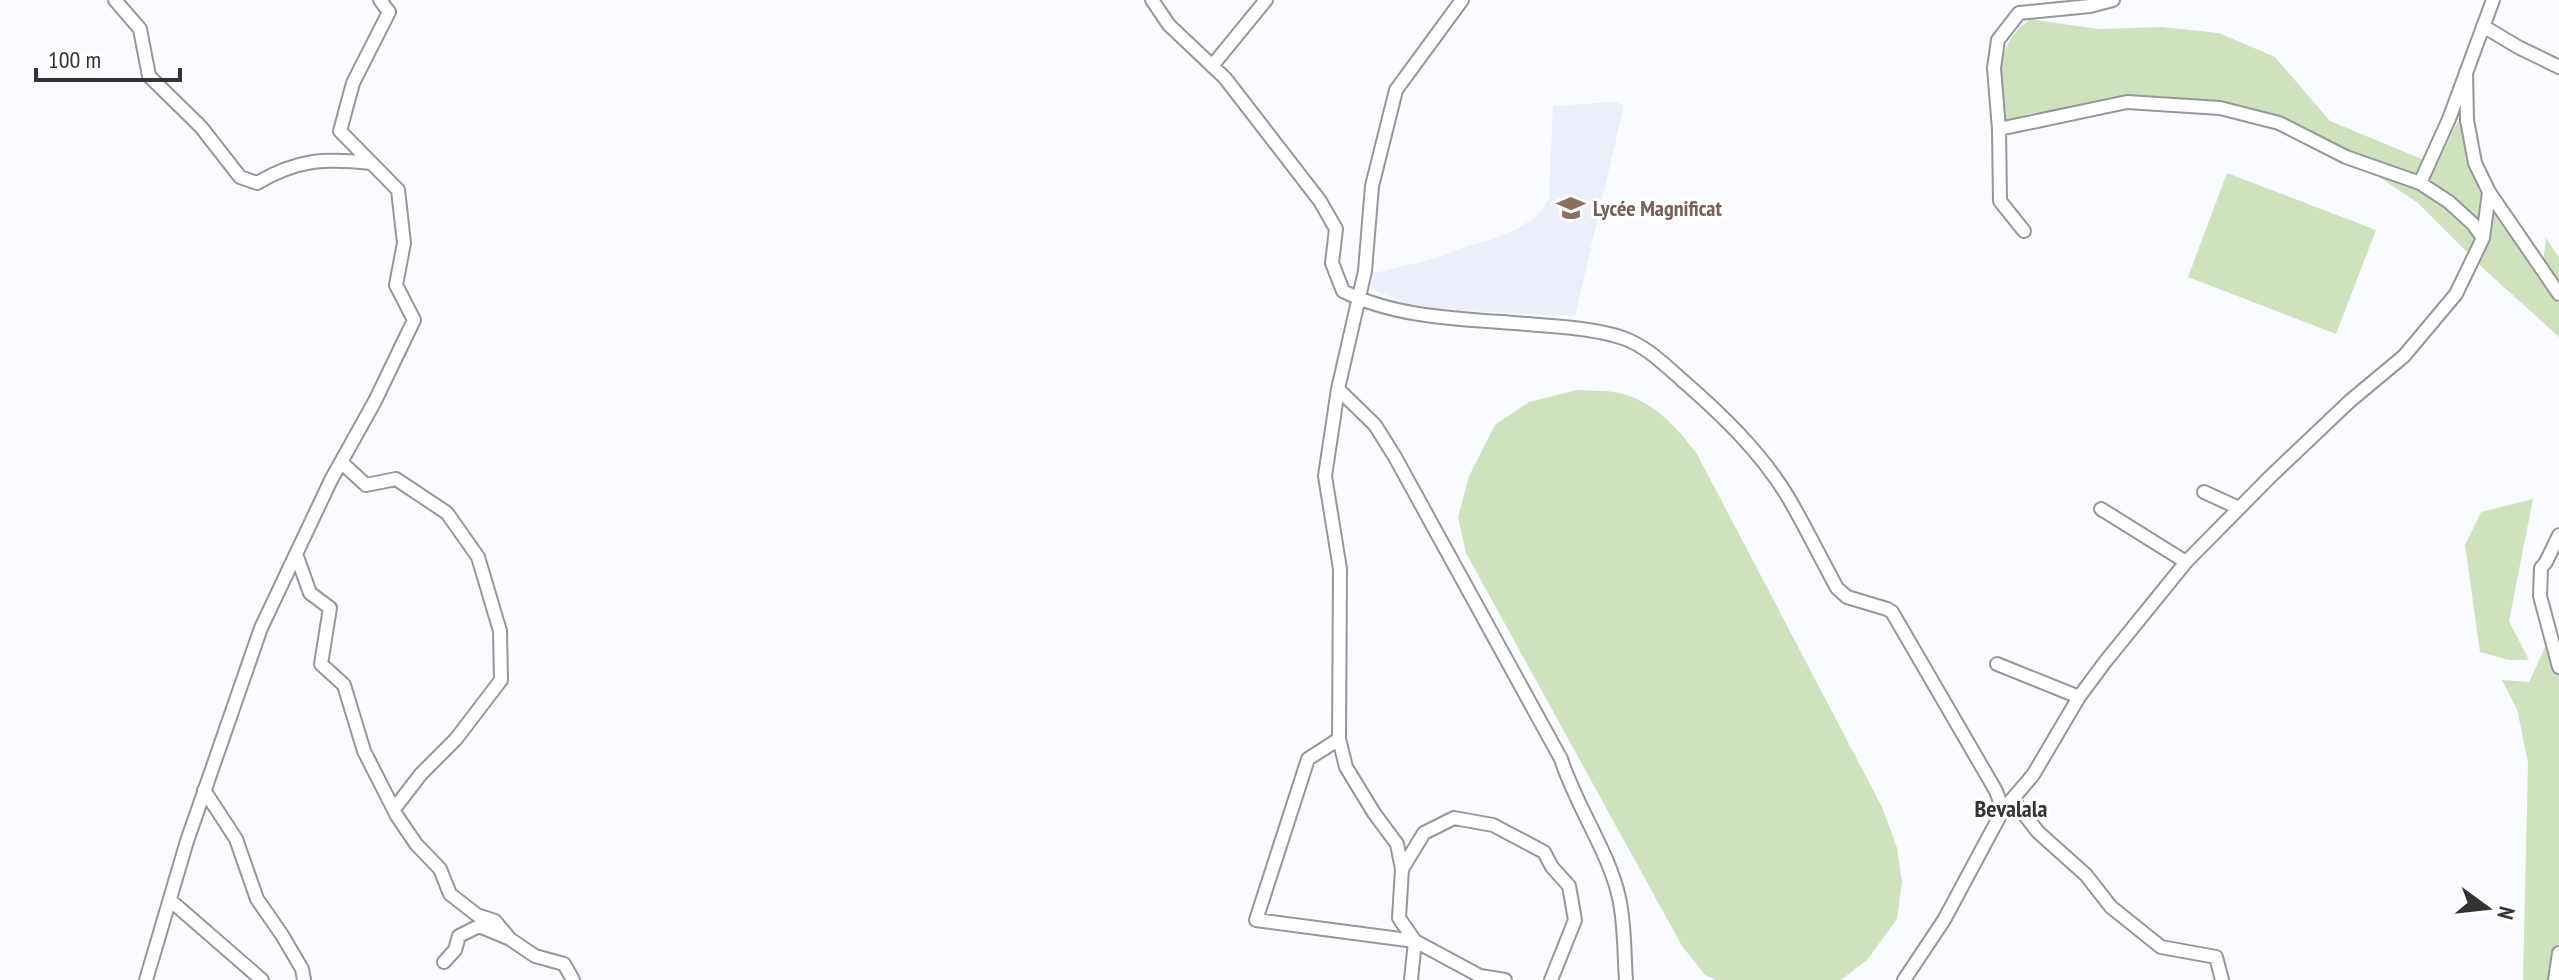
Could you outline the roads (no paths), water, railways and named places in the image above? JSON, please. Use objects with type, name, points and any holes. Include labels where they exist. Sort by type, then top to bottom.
[{"type":"street","points":[[115,0],[140,29],[149,76],[201,127],[240,177],[257,183],[279,170],[329,158],[371,163]]},
{"type":"street","points":[[146,980],[204,790],[261,628],[414,320],[396,285],[404,243],[398,190],[340,131],[353,83],[389,12],[380,0]]},
{"type":"street","points":[[1152,0],[1169,25],[1235,90],[1320,201],[1336,229],[1332,263],[1343,291],[1357,299],[1405,311],[1572,328],[1624,338],[1650,352],[1723,415],[1787,495],[1837,588],[1847,597],[1892,612],[1996,791],[2003,810]]},
{"type":"street","points":[[1212,66],[1266,0]]},
{"type":"street","points":[[1411,980],[1415,941],[1399,918],[1402,869],[1397,844],[1346,767],[1339,739],[1340,569],[1325,476],[1338,389],[1365,271],[1372,186],[1396,90],[1462,0]]},
{"type":"street","points":[[2024,231],[2000,201],[1994,68],[1998,40],[2019,13],[2090,6],[2113,0]]},
{"type":"street","points":[[2420,183],[2449,119],[2493,0]]},
{"type":"street","points":[[2483,26],[2559,67]]},
{"type":"street","points":[[2466,72],[2467,120],[2475,163],[2489,192],[2559,294]]},
{"type":"street","points":[[1999,129],[2127,102],[2220,108],[2279,123],[2346,157],[2420,183],[2449,202],[2483,238]]},
{"type":"street","points":[[1904,980],[1944,920],[2003,810],[2033,775],[2079,697],[2186,562],[2350,401],[2404,356],[2456,294],[2483,238],[2489,192]]},
{"type":"street","points":[[1338,389],[1375,425],[1395,457],[1561,759],[1569,785],[1612,875],[1619,900],[1626,980]]},
{"type":"street","points":[[341,462],[366,485],[396,479],[447,513],[478,557],[500,631],[501,680],[456,739],[421,774],[394,809]]},
{"type":"street","points":[[2204,492],[2239,508]]},
{"type":"street","points":[[2101,509],[2186,562]]},
{"type":"street","points":[[2559,535],[2541,568],[2540,596],[2559,667]]},
{"type":"street","points":[[296,554],[310,593],[330,608],[321,664],[344,685],[364,751],[394,809],[416,844],[440,869],[450,894],[477,915],[495,921],[510,939]]},
{"type":"street","points":[[1997,664],[2079,697]]},
{"type":"street","points":[[1339,739],[1308,759],[1256,920],[1415,941],[1480,976],[1505,980]]},
{"type":"street","points":[[204,790],[236,839],[257,899],[302,969],[304,980]]},
{"type":"street","points":[[2013,800],[2038,832],[2086,875],[2111,907],[2161,947],[2216,957],[2222,980]]},
{"type":"street","points":[[1402,869],[1424,833],[1454,818],[1493,825],[1544,852],[1552,867],[1569,886],[1575,920],[1551,980]]},
{"type":"street","points":[[170,900],[262,980]]},
{"type":"street","points":[[444,962],[455,950],[459,936],[479,926],[510,939],[535,956],[564,964],[573,980]]},
{"type":"street","points":[[2555,980],[2559,953]]},
{"type":"place","name":"Lycée Magnificat","points":[[1571,208]]},
{"type":"district","name":"Bevalala","points":[[2011,809]]}]
